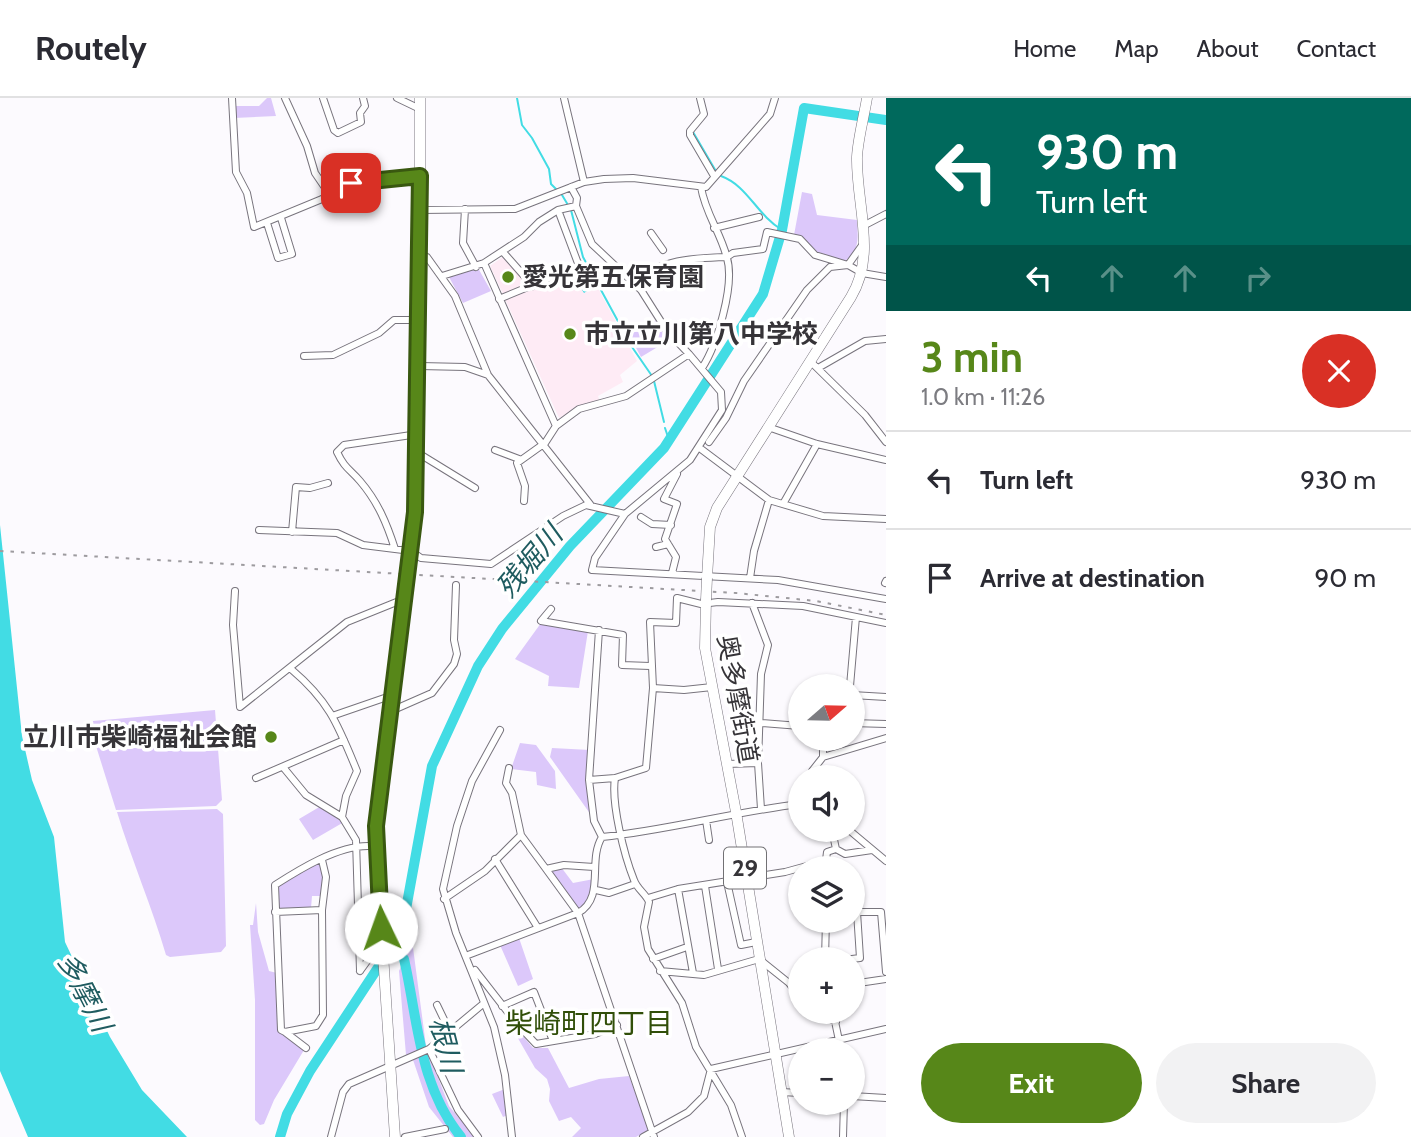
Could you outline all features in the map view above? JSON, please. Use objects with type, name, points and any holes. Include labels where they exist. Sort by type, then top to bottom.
[{"type":"main road","name":"奥多摩街道","points":[[789,1137],[736,812],[704,640],[706,601],[714,513],[768,426],[814,365],[855,292],[862,273],[864,243],[857,159],[867,98]]},
{"type":"main road","points":[[395,1137],[383,988],[376,826],[411,551],[418,453],[420,104]]},
{"type":"street","points":[[232,98],[236,172],[247,193],[254,227],[281,218],[357,181],[420,176]]},
{"type":"street","points":[[285,98],[307,146],[315,173],[330,195]]},
{"type":"street","points":[[323,98],[334,130],[338,132],[361,122],[360,113],[365,106],[363,98]]},
{"type":"street","points":[[397,98],[420,104]]},
{"type":"street","points":[[564,98],[584,182]]},
{"type":"street","points":[[700,98],[704,114],[690,131],[690,135],[716,173]]},
{"type":"street","points":[[420,210],[515,209],[584,182],[633,178],[701,187],[709,185],[716,173],[770,114],[775,98]]},
{"type":"street","points":[[442,276],[484,263],[558,210],[572,207],[577,198],[571,187]]},
{"type":"street","points":[[701,187],[727,257],[730,286],[715,347],[703,368]]},
{"type":"street","points":[[572,207],[592,244],[634,283],[654,307],[667,331],[703,368],[723,396],[722,410],[699,449],[676,475],[664,499],[677,504],[665,539],[676,557],[672,573]]},
{"type":"street","points":[[465,209],[463,243],[476,267]]},
{"type":"street","points":[[499,299],[582,264],[558,210]]},
{"type":"street","points":[[863,226],[886,214]]},
{"type":"street","points":[[714,228],[759,217]]},
{"type":"street","points":[[267,223],[278,258],[292,254],[281,218]]},
{"type":"street","points":[[634,283],[650,270],[683,259],[727,257],[733,253],[763,249],[767,232],[800,239],[816,255],[848,265],[862,273],[886,277]]},
{"type":"street","points":[[651,233],[663,250]]},
{"type":"street","points":[[699,449],[706,447],[726,418],[744,381],[807,290],[830,267],[848,265],[864,243]]},
{"type":"street","points":[[503,251],[533,286]]},
{"type":"street","points":[[419,254],[427,257],[458,301],[488,375],[545,443],[591,504],[622,513]]},
{"type":"street","points":[[484,263],[556,426]]},
{"type":"street","points":[[304,356],[333,355],[379,333],[394,320],[420,320]]},
{"type":"street","points":[[886,339],[865,341],[814,365],[865,415],[886,442]]},
{"type":"street","points":[[524,501],[525,486],[517,463],[545,443],[556,426],[579,409],[626,396],[689,354]]},
{"type":"street","points":[[419,366],[465,368],[488,375]]},
{"type":"street","points":[[768,426],[817,443],[886,460]]},
{"type":"street","points":[[395,549],[384,515],[359,479],[346,470],[337,452],[344,444],[418,435]]},
{"type":"street","points":[[783,504],[817,443]]},
{"type":"street","points":[[699,449],[769,500],[823,516],[886,519]]},
{"type":"street","points":[[495,450],[519,459]]},
{"type":"street","points":[[418,453],[475,488]]},
{"type":"street","points":[[690,460],[622,513],[594,558],[592,570],[750,578],[822,586],[886,599]]},
{"type":"street","points":[[292,531],[296,487],[310,488],[328,484]]},
{"type":"street","points":[[750,578],[754,551],[769,500]]},
{"type":"street","points":[[259,530],[337,533],[363,545],[411,551],[421,558],[491,564],[563,516],[591,504]]},
{"type":"street","points":[[641,517],[652,524],[671,525]]},
{"type":"street","points":[[656,547],[668,544]]},
{"type":"street","points":[[391,711],[432,693],[454,664],[456,585]]},
{"type":"street","points":[[235,591],[233,617],[240,707],[347,622],[404,599]]},
{"type":"street","points":[[589,780],[615,778],[646,768],[653,688],[650,622],[676,623],[677,598],[803,606],[886,623]]},
{"type":"street","points":[[752,603],[768,645],[761,674],[758,763],[761,809]]},
{"type":"street","points":[[551,609],[541,621],[623,635],[622,665],[650,666]]},
{"type":"street","points":[[851,674],[856,617]]},
{"type":"street","points":[[599,630],[589,780],[594,821],[603,838]]},
{"type":"street","points":[[291,669],[311,686],[335,715],[357,771],[345,796],[342,817]]},
{"type":"street","points":[[653,688],[712,687]]},
{"type":"street","points":[[335,715],[393,695]]},
{"type":"street","points":[[865,696],[886,697]]},
{"type":"street","points":[[761,723],[788,725]]},
{"type":"street","points":[[865,723],[886,724]]},
{"type":"street","points":[[500,730],[478,767],[468,794],[444,882],[444,899],[494,1027],[503,1065],[512,1137]]},
{"type":"street","points":[[817,765],[823,757],[886,738]]},
{"type":"street","points":[[256,778],[344,740]]},
{"type":"street","points":[[823,751],[823,757]]},
{"type":"street","points":[[727,764],[758,763]]},
{"type":"street","points":[[283,766],[306,795],[342,817],[356,846],[360,971],[381,942]]},
{"type":"street","points":[[509,768],[506,783],[512,793],[520,835],[578,913],[654,1135]]},
{"type":"street","points":[[615,778],[612,800],[635,884],[648,898],[644,934],[653,959],[682,1003],[696,1047],[735,1113],[742,1137]]},
{"type":"street","points":[[468,957],[584,910],[596,890],[596,847],[603,838],[736,812],[788,806]]},
{"type":"street","points":[[706,820],[709,840]]},
{"type":"street","points":[[444,899],[468,884],[520,835]]},
{"type":"street","points":[[835,842],[836,849]]},
{"type":"street","points":[[863,842],[886,861]]},
{"type":"street","points":[[306,1048],[281,1030],[275,886],[321,860],[356,846],[368,846]]},
{"type":"street","points":[[826,856],[827,852],[836,849],[845,854],[872,850]]},
{"type":"street","points":[[495,859],[538,928]]},
{"type":"street","points":[[285,1032],[316,1026],[323,1015],[322,910],[326,877],[321,860]]},
{"type":"street","points":[[547,869],[564,865],[594,867]]},
{"type":"street","points":[[648,898],[678,889],[788,871]]},
{"type":"street","points":[[727,882],[741,945],[756,942]]},
{"type":"street","points":[[596,890],[609,893],[635,884]]},
{"type":"street","points":[[705,886],[718,969]]},
{"type":"street","points":[[678,889],[693,973]]},
{"type":"street","points":[[275,912],[322,910]]},
{"type":"street","points":[[859,947],[857,912],[881,912],[886,972]]},
{"type":"street","points":[[653,959],[687,947]]},
{"type":"street","points":[[468,957],[502,1006],[536,1044],[594,1034],[617,1025]]},
{"type":"street","points":[[660,971],[704,975],[759,959],[788,982]]},
{"type":"street","points":[[865,982],[886,979]]},
{"type":"street","points":[[502,1006],[534,992],[553,1041]]},
{"type":"street","points":[[331,1137],[345,1088],[429,1049],[483,1003]]},
{"type":"street","points":[[437,1005],[450,1032]]},
{"type":"street","points":[[848,1038],[886,1029]]},
{"type":"street","points":[[429,1049],[458,1110],[478,1137]]},
{"type":"street","points":[[711,1069],[788,1051]]},
{"type":"street","points":[[643,1137],[654,1135],[688,1112],[704,1096],[711,1069]]},
{"type":"street","points":[[781,1092],[788,1092]]},
{"type":"street","points":[[865,1097],[886,1098]]},
{"type":"street","points":[[843,1137],[844,1115]]},
{"type":"street","points":[[405,1137],[445,1129]]},
{"type":"shaded area","points":[[267,98],[271,98],[276,116],[234,118],[234,106],[259,106]]},
{"type":"shaded area","points":[[802,192],[812,194],[817,215],[857,220],[856,248],[845,261],[815,251],[794,235]]},
{"type":"shaded area","name":"愛光第五保育園","points":[[504,256],[529,284],[504,296],[490,266]]},
{"type":"shaded area","name":"市立立川第八中学校","points":[[585,264],[637,361],[620,375],[623,382],[598,396],[600,402],[578,407],[559,418],[505,299]]},
{"type":"shaded area","points":[[478,268],[491,291],[463,303],[449,277]]},
{"type":"shaded area","points":[[658,320],[671,339],[641,357],[629,335]]},
{"type":"shaded area","points":[[541,623],[588,631],[579,688],[548,686],[549,676],[515,659]]},
{"type":"shaded area","points":[[215,710],[222,800],[216,806],[116,810],[91,730],[93,721]]},
{"type":"shaded area","points":[[520,743],[536,745],[555,771],[556,789],[537,785],[536,772],[511,769]]},
{"type":"shaded area","points":[[552,748],[590,750],[591,815],[550,757]]},
{"type":"shaded area","points":[[321,806],[344,822],[313,840],[299,819]]},
{"type":"shaded area","points":[[217,809],[223,814],[226,946],[221,952],[170,957],[166,955],[117,812]]},
{"type":"shaded area","points":[[316,863],[321,865],[324,878],[321,896],[312,896],[311,908],[278,910],[278,886]]},
{"type":"shaded area","points":[[561,867],[573,883],[594,879],[590,898],[585,906],[577,911],[549,871]]},
{"type":"shaded area","points":[[256,903],[258,932],[269,971],[277,973],[280,1030],[304,1050],[274,1100],[264,1124],[260,1125],[255,1120],[255,1000],[250,925],[253,925]]},
{"type":"shaded area","points":[[519,938],[533,979],[518,986],[500,945]]},
{"type":"shaded area","points":[[412,940],[426,1046],[449,1106],[475,1137],[453,1137],[429,1107],[411,1054],[406,1055],[399,971]]},
{"type":"shaded area","points":[[513,1024],[533,1048],[548,1048],[569,1088],[599,1079],[629,1076],[649,1130],[636,1137],[572,1137],[581,1128],[571,1117],[559,1121],[549,1101],[547,1079],[535,1068],[511,1026]]},
{"type":"shaded area","points":[[505,1089],[508,1115],[503,1117],[492,1094]]},
{"type":"water","points":[[582,270],[593,287],[584,293],[573,276]]},
{"type":"water","name":"多摩川","points":[[0,525],[22,736],[32,780],[54,837],[65,942],[110,1037],[142,1090],[187,1137],[28,1137],[0,1071]]},
{"type":"waterway","points":[[517,98],[522,125],[549,169],[551,184],[558,191]]},
{"type":"waterway","name":"残堀川","points":[[280,1137],[287,1114],[310,1071],[402,931],[432,766],[478,666],[502,629],[570,546],[664,448],[763,294],[782,230],[804,108],[886,120]]},
{"type":"waterway","points":[[693,132],[717,173]]},
{"type":"waterway","points":[[721,176],[738,186],[765,216],[782,230]]},
{"type":"waterway","points":[[562,195],[568,205]]},
{"type":"waterway","points":[[571,210],[583,257],[632,347],[652,376]]},
{"type":"waterway","points":[[654,381],[664,422]]},
{"type":"waterway","points":[[665,428],[669,440]]},
{"type":"waterway","name":"根川","points":[[404,959],[428,1074],[436,1096],[461,1137]]},
{"type":"railway","points":[[0,551],[736,593],[816,601],[886,615]]},
{"type":"place","name":"愛光第五保育園","points":[[508,277]]},
{"type":"place","name":"市立立川第八中学校","points":[[570,334]]},
{"type":"place","name":"立川市柴崎福祉会館","points":[[271,737]]},
{"type":"district","name":"柴崎町四丁目","points":[[589,1023]]},
{"type":"route","points":[[351,183],[420,176],[420,351],[414,532],[376,826],[381,928]]}]
